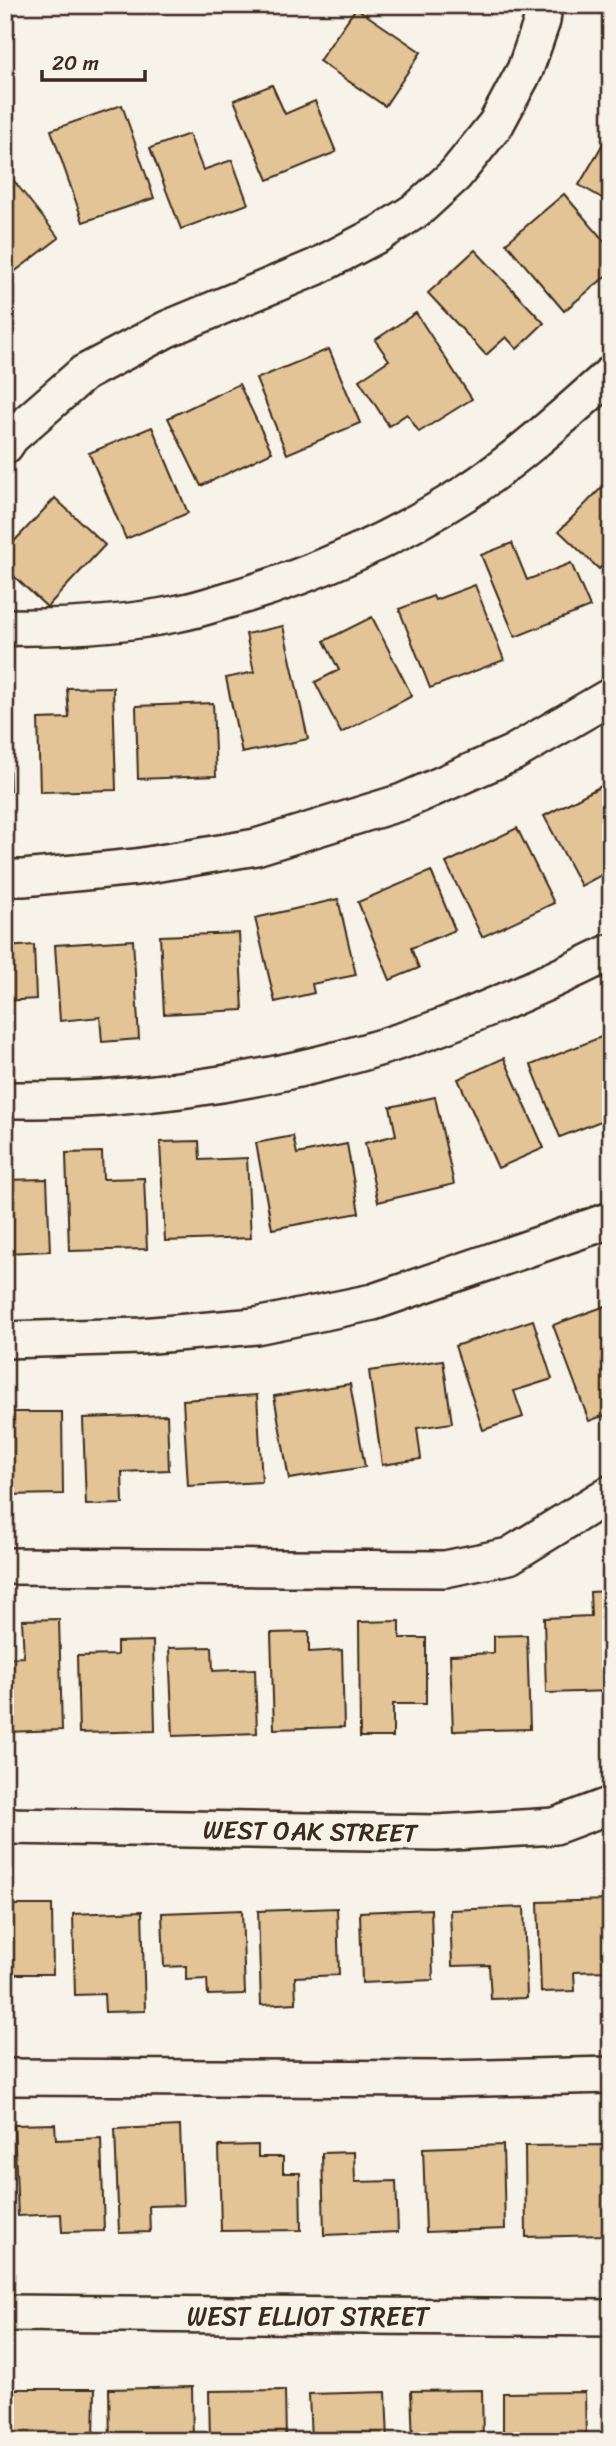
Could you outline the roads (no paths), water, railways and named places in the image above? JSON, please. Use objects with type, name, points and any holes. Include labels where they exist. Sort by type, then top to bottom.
[{"type":"street","points":[[5,446],[11,437],[84,373],[167,328],[316,267],[379,234],[418,209],[455,176],[496,124],[526,70],[542,21],[544,5]]},
{"type":"street","points":[[5,627],[40,628],[123,622],[182,613],[277,586],[359,552],[467,491],[556,424],[611,374]]},
{"type":"street","points":[[5,878],[136,867],[256,847],[402,802],[513,753],[611,696]]},
{"type":"street","points":[[5,1100],[101,1098],[188,1088],[258,1077],[339,1058],[428,1031],[540,987],[611,952]]},
{"type":"street","points":[[5,1340],[141,1336],[257,1326],[373,1302],[611,1220]]},
{"type":"street","points":[[5,1566],[445,1569],[509,1556],[611,1493]]},
{"type":"street","name":"WEST OAK STREET","points":[[5,1826],[437,1833],[555,1826],[611,1805]]},
{"type":"street","points":[[5,2077],[444,2079],[611,2075]]},
{"type":"street","name":"WEST ELLIOT STREET","points":[[5,2313],[611,2318]]}]
